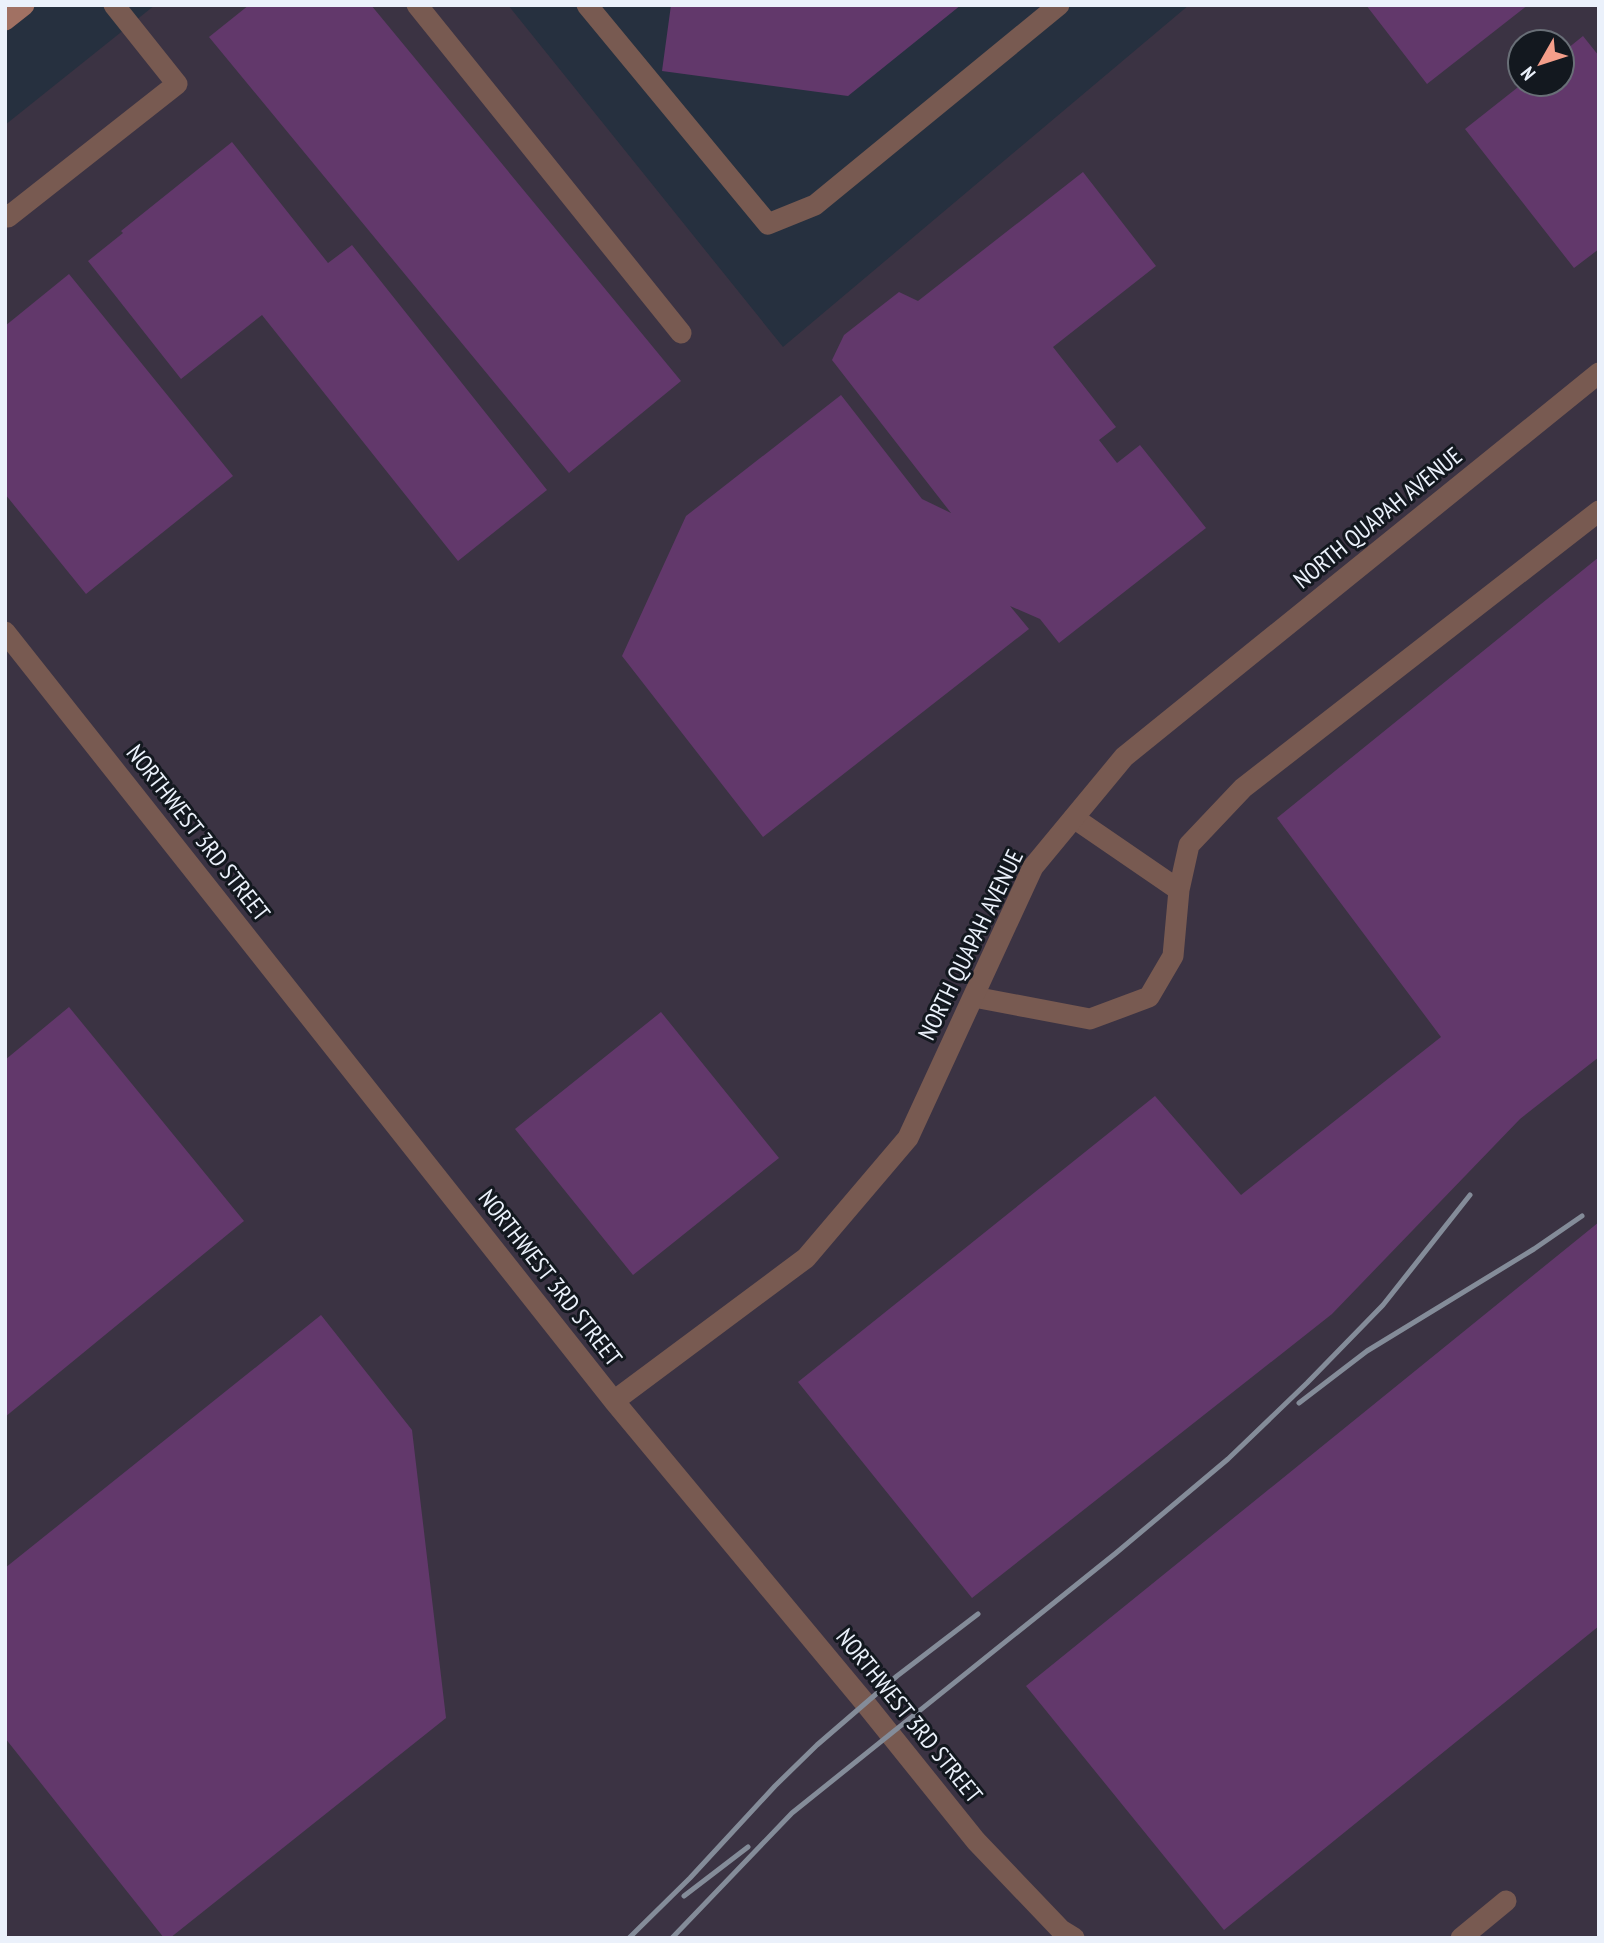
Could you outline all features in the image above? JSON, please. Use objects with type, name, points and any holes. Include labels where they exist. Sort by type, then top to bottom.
[{"type":"main road","points":[[5,20],[24,5]]},
{"type":"street","points":[[6,217],[177,85],[114,5]]},
{"type":"street","points":[[417,5],[681,332]]},
{"type":"street","points":[[587,5],[768,224],[815,205],[1059,5]]},
{"type":"street","name":"NORTH QUAPAH AVENUE","points":[[614,1401],[806,1258],[908,1138],[1033,867],[1124,757],[1599,373]]},
{"type":"street","points":[[974,997],[1090,1019],[1149,997],[1173,956],[1179,890],[1189,845],[1243,788],[1599,511]]},
{"type":"street","name":"NORTHWEST 3RD STREET","points":[[5,632],[614,1401],[976,1841],[1061,1930],[1074,1938]]},
{"type":"street","points":[[1074,818],[1179,890]]},
{"type":"street","points":[[1461,1938],[1506,1901]]},
{"type":"shaded area","points":[[155,5],[508,5],[783,347],[1189,5],[1599,5],[1599,1938],[5,1938],[5,125]]},
{"type":"building","points":[[249,5],[371,5],[681,381],[569,473],[209,37]]},
{"type":"building","points":[[671,5],[961,5],[848,96],[662,71]]},
{"type":"building","points":[[1366,5],[1528,5],[1427,84]]},
{"type":"building","points":[[1583,36],[1599,56],[1599,249],[1574,268],[1465,129],[1506,97],[1576,98],[1576,42]]},
{"type":"building","points":[[232,142],[328,263],[352,245],[547,490],[458,561],[262,315],[181,379],[88,261],[123,233],[121,231]]},
{"type":"building","points":[[1083,172],[1156,266],[1053,347],[1116,427],[1099,440],[1117,463],[1140,445],[1206,528],[1059,643],[1040,619],[1010,606],[1029,629],[763,837],[622,656],[686,516],[841,395],[922,499],[951,513],[832,360],[844,335],[899,292],[918,301]]},
{"type":"building","points":[[69,274],[233,476],[86,594],[5,494],[5,326]]},
{"type":"building","points":[[1599,557],[1599,1057],[1520,1119],[1332,1314],[972,1598],[798,1382],[1155,1096],[1241,1195],[1441,1037],[1277,818]]},
{"type":"building","points":[[69,1007],[244,1221],[5,1417],[5,1060]]},
{"type":"building","points":[[661,1012],[779,1158],[633,1275],[515,1129]]},
{"type":"building","points":[[1599,1222],[1599,1626],[1224,1930],[1026,1686]]},
{"type":"building","points":[[321,1315],[412,1430],[446,1718],[170,1938],[164,1938],[5,1738],[5,1568]]},
{"type":"railway","points":[[672,1938],[792,1813],[1116,1553],[1228,1459],[1383,1305],[1470,1195]]},
{"type":"railway","points":[[1299,1403],[1367,1351],[1534,1249],[1582,1216]]},
{"type":"railway","points":[[629,1938],[817,1745],[897,1676],[978,1614]]},
{"type":"railway","points":[[684,1896],[748,1847]]}]
